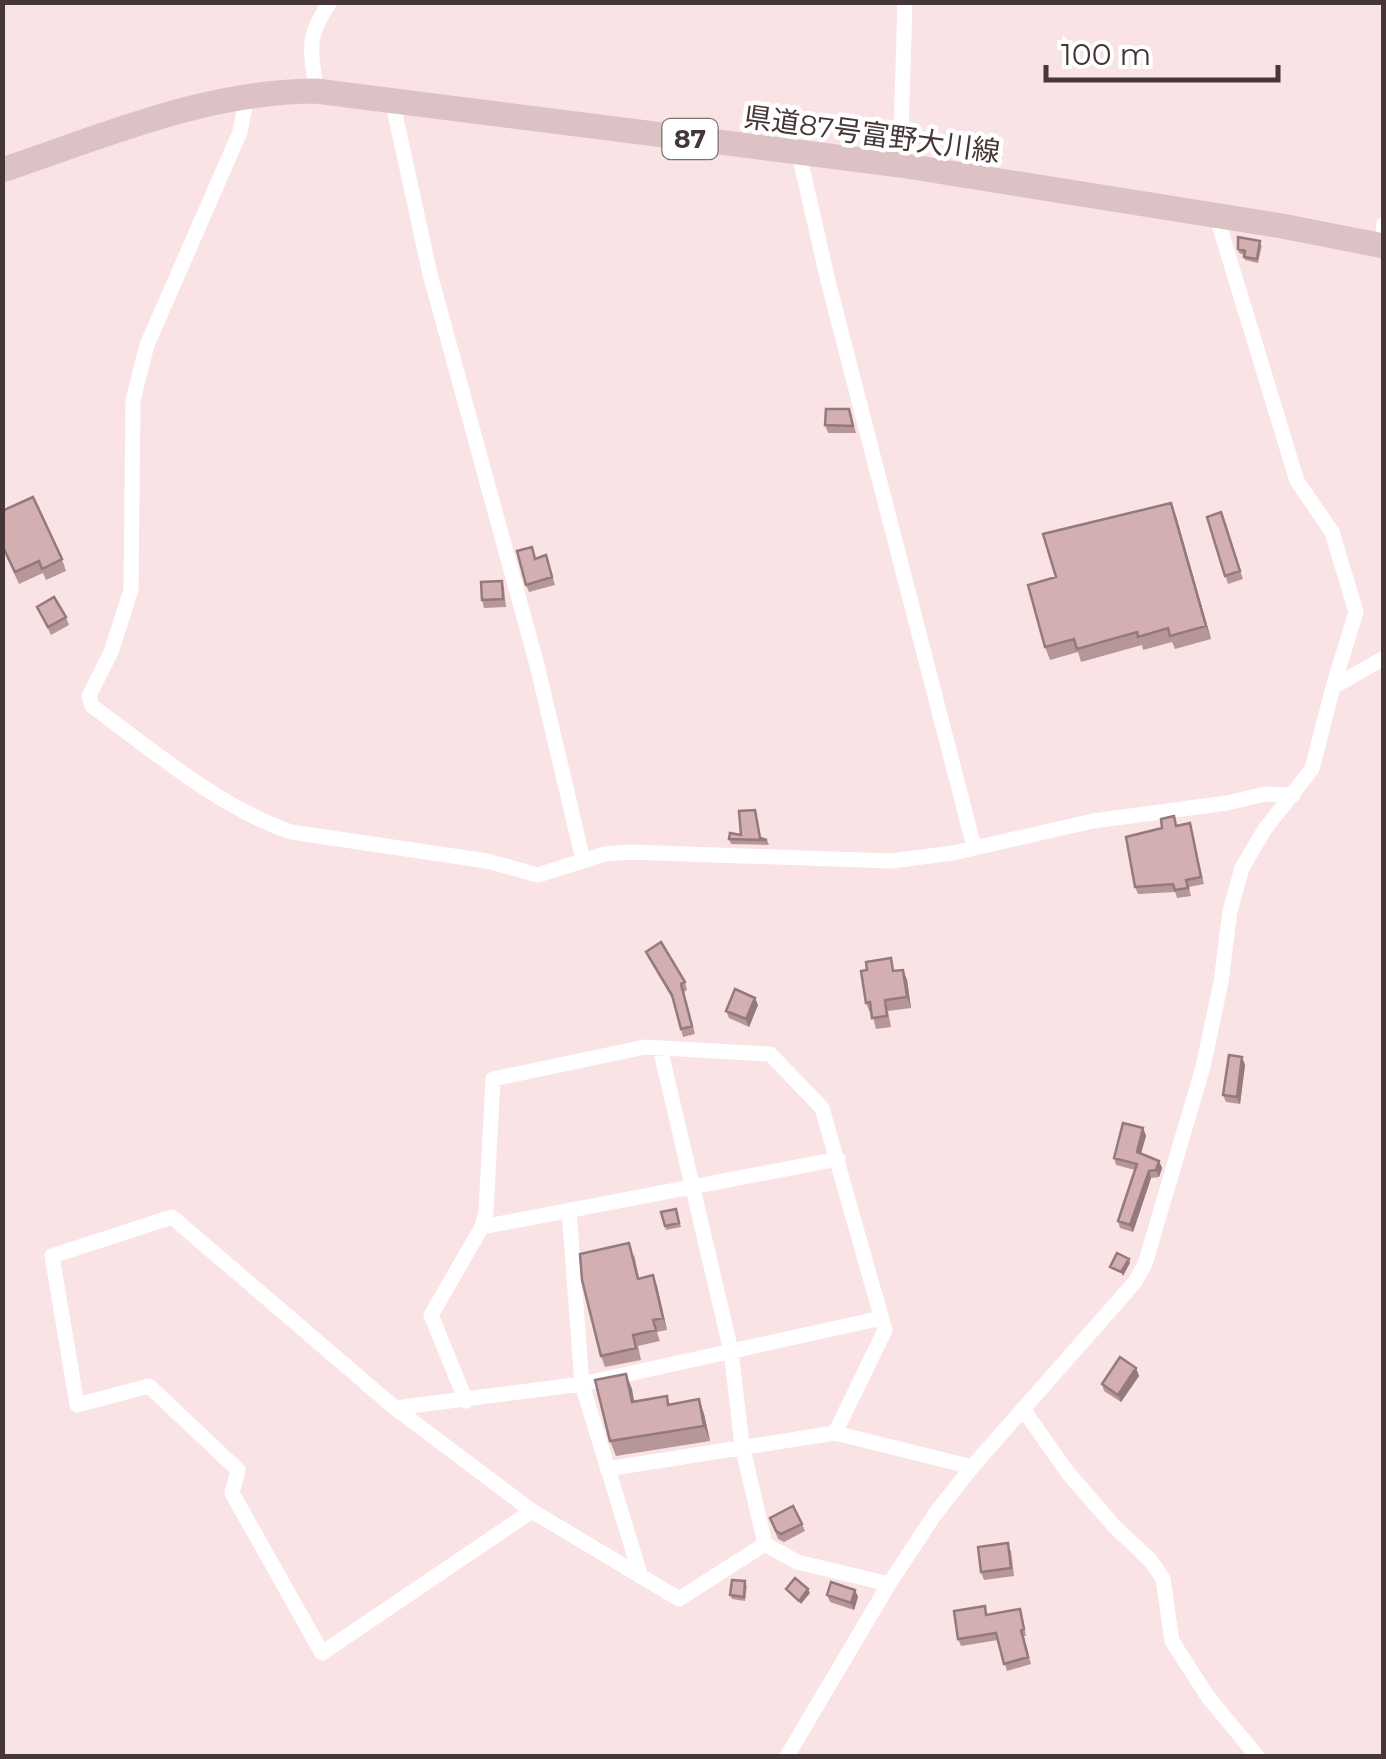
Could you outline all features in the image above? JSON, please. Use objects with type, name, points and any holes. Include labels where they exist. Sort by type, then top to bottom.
[{"type":"main road","name":"県道87号富野大川線","points":[[2,170],[193,108],[247,95],[316,90],[900,165],[1383,246]]},
{"type":"street","points":[[316,90],[310,40],[330,2]]},
{"type":"street","points":[[900,165],[906,2]]},
{"type":"street","points":[[247,95],[240,132],[147,345],[134,400],[131,590],[110,652],[89,696],[92,706],[190,776],[265,823],[291,832],[487,861],[538,875],[605,854],[629,852],[890,861],[953,853],[1093,821],[1265,794],[1293,795]]},
{"type":"street","points":[[392,100],[430,274],[537,664],[583,860]]},
{"type":"street","points":[[799,154],[828,282],[974,847]]},
{"type":"street","points":[[788,1756],[935,1514],[1134,1282],[1145,1264],[1203,1067],[1221,982],[1230,910],[1242,868],[1265,829],[1312,769],[1332,687],[1354,626],[1354,596],[1332,532],[1296,480],[1217,218]]},
{"type":"street","points":[[1383,246],[1384,224]]},
{"type":"street","points":[[1332,687],[1384,658]]},
{"type":"street","points":[[466,1401],[431,1314],[482,1226],[486,1212],[493,1079],[645,1047],[770,1054],[822,1108],[885,1330],[835,1433]]},
{"type":"street","points":[[660,1048],[731,1351],[742,1446],[765,1544],[796,1562],[890,1584]]},
{"type":"street","points":[[482,1226],[838,1160]]},
{"type":"street","points":[[569,1210],[582,1384],[641,1577]]},
{"type":"street","points":[[532,1511],[322,1653],[232,1493],[238,1470],[148,1386],[77,1406],[52,1256],[172,1217],[395,1408],[532,1511],[678,1599],[765,1544]]},
{"type":"street","points":[[395,1408],[582,1384],[882,1318]]},
{"type":"street","points":[[1024,1409],[1068,1473],[1151,1561],[1163,1579],[1172,1641],[1208,1697],[1258,1756]]},
{"type":"street","points":[[607,1469],[835,1433],[972,1467]]},
{"type":"building","points":[[1238,237],[1260,241],[1257,259],[1244,257],[1245,251],[1238,249]]},
{"type":"building","points":[[826,409],[849,409],[853,426],[825,425]]},
{"type":"building","points":[[33,497],[62,559],[42,569],[39,561],[15,572],[2,545],[2,511]]},
{"type":"building","points":[[1171,503],[1206,626],[1170,636],[1168,628],[1138,637],[1137,632],[1077,649],[1074,639],[1045,647],[1028,585],[1056,577],[1043,534]]},
{"type":"building","points":[[1221,512],[1240,571],[1225,576],[1207,517]]},
{"type":"building","points":[[532,547],[535,559],[546,555],[552,577],[526,585],[517,551]]},
{"type":"building","points":[[502,581],[503,599],[482,600],[481,582]]},
{"type":"building","points":[[54,597],[66,617],[48,627],[37,607]]},
{"type":"building","points":[[755,810],[760,838],[767,840],[729,839],[730,833],[741,835],[739,811]]},
{"type":"building","points":[[1174,816],[1176,826],[1190,823],[1201,877],[1186,880],[1188,888],[1175,890],[1173,884],[1135,887],[1126,837],[1162,828],[1161,819]]},
{"type":"building","points":[[661,942],[685,982],[681,984],[692,1026],[681,1029],[672,995],[646,952]]},
{"type":"building","points":[[891,958],[893,971],[903,970],[907,997],[885,1000],[887,1016],[872,1018],[861,971],[867,970],[866,962]]},
{"type":"building","points":[[735,989],[755,998],[746,1019],[726,1011]]},
{"type":"building","points":[[1229,1055],[1242,1057],[1237,1097],[1223,1095]]},
{"type":"building","points":[[1123,1123],[1143,1128],[1137,1152],[1159,1161],[1156,1170],[1149,1171],[1130,1225],[1118,1221],[1137,1164],[1114,1158]]},
{"type":"building","points":[[676,1209],[679,1223],[665,1226],[661,1212]]},
{"type":"building","points":[[629,1243],[638,1279],[653,1275],[663,1318],[653,1320],[656,1330],[633,1335],[636,1348],[601,1356],[582,1280],[580,1254]]},
{"type":"building","points":[[1117,1253],[1129,1259],[1121,1272],[1110,1267]]},
{"type":"building","points":[[1120,1357],[1136,1368],[1118,1395],[1102,1384]]},
{"type":"building","points":[[626,1374],[632,1402],[667,1396],[668,1405],[699,1399],[704,1426],[610,1441],[595,1380]]},
{"type":"building","points":[[793,1506],[802,1524],[781,1534],[770,1518]]},
{"type":"building","points":[[1008,1543],[1011,1568],[981,1572],[978,1547]]},
{"type":"building","points":[[795,1578],[808,1589],[799,1601],[786,1589]]},
{"type":"building","points":[[732,1580],[745,1581],[744,1597],[730,1595]]},
{"type":"building","points":[[831,1582],[855,1590],[851,1603],[827,1595]]},
{"type":"building","points":[[985,1606],[986,1615],[1020,1609],[1028,1657],[1004,1664],[996,1633],[958,1639],[954,1611]]}]
